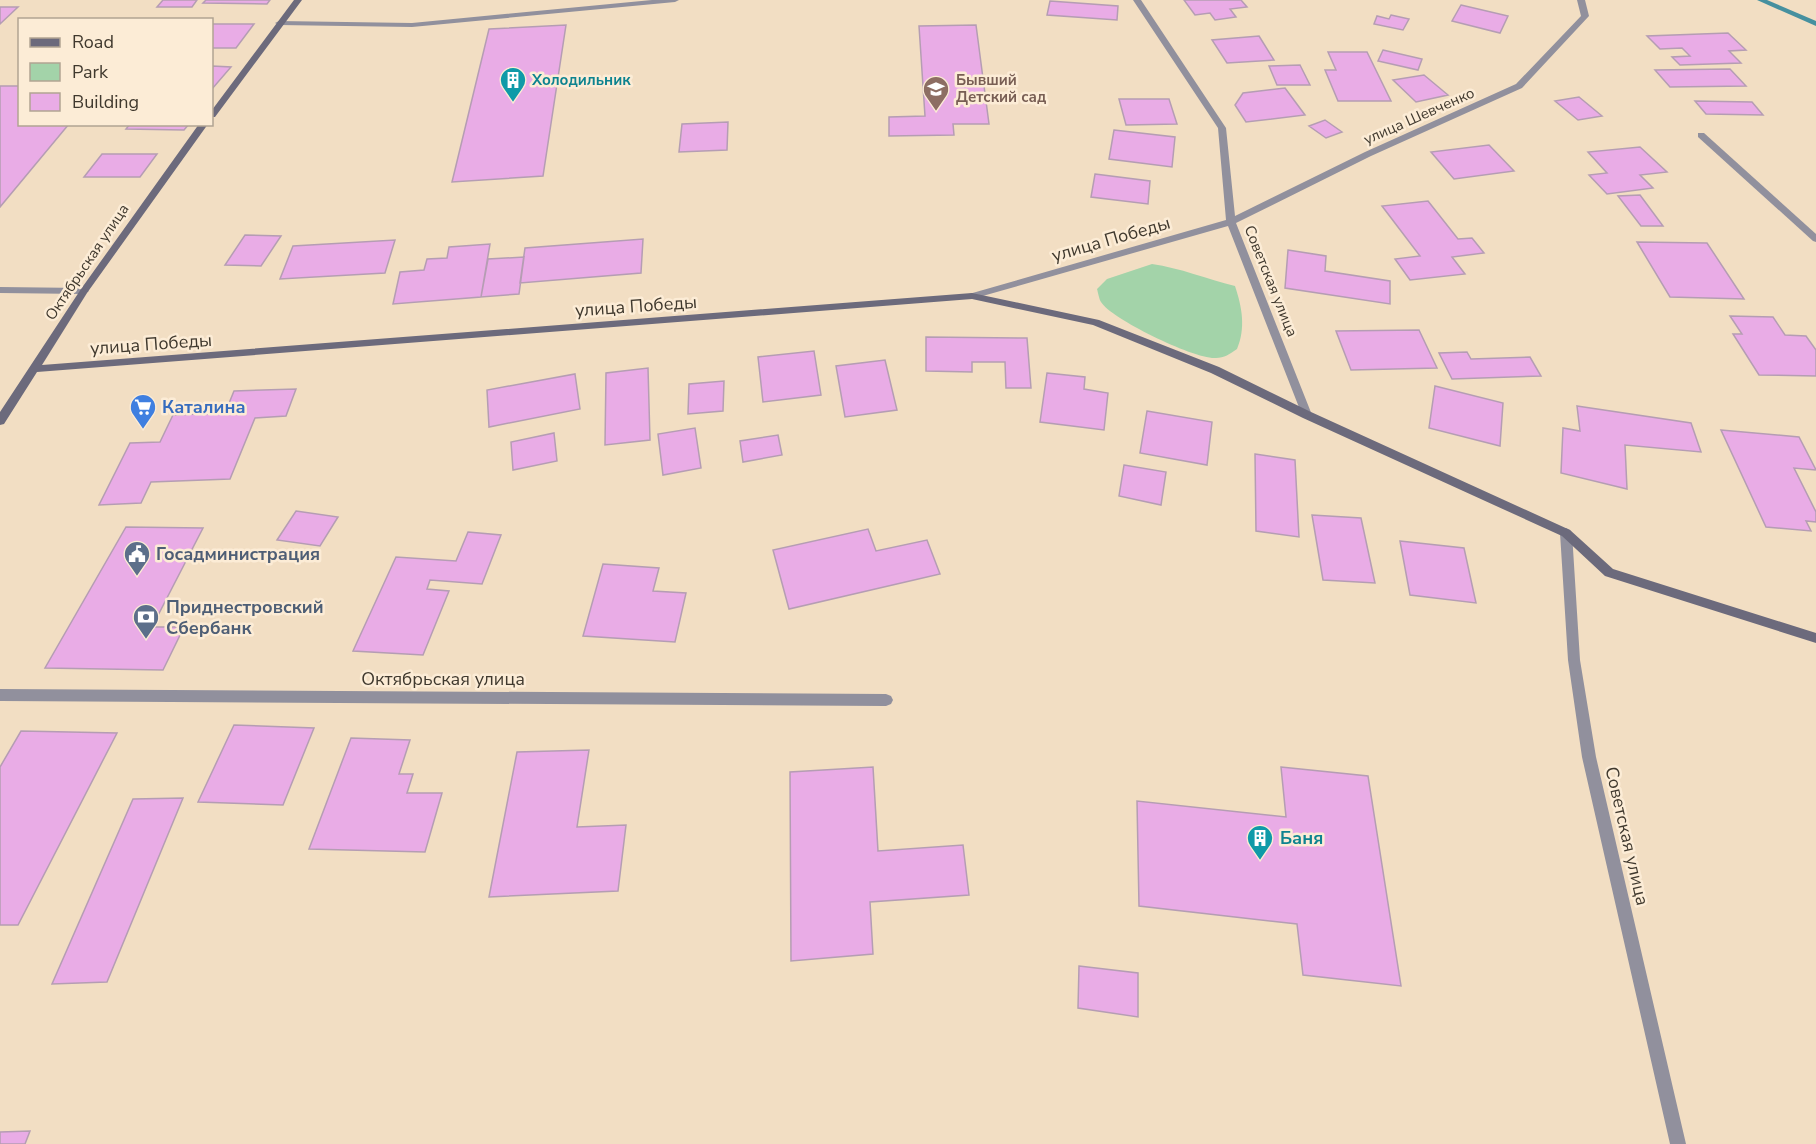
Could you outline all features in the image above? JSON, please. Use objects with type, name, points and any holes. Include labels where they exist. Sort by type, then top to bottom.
[{"type":"street","points":[[213,114],[298,0]]},
{"type":"street","points":[[279,23],[412,25],[675,0]]},
{"type":"street","name":"Советская улица","points":[[1137,0],[1222,128],[1231,222],[1307,415]]},
{"type":"street","name":"улица Шевченко","points":[[1231,222],[1368,154],[1520,86],[1585,16],[1581,0]]},
{"type":"street","name":"Октябрьская улица","points":[[0,421],[84,291],[203,126]]},
{"type":"street","points":[[1701,135],[1816,239]]},
{"type":"street","name":"улица Победы","points":[[34,369],[972,296],[1231,222]]},
{"type":"street","points":[[0,290],[84,291]]},
{"type":"street","points":[[972,296],[1095,322],[1215,370],[1307,415],[1566,533],[1609,573],[1816,638]]},
{"type":"street","name":"Советская улица","points":[[1566,533],[1575,660],[1589,757],[1678,1144]]},
{"type":"street","name":"Октябрьская улица","points":[[0,695],[886,700]]},
{"type":"green space","points":[[1152,264],[1235,286],[1242,318],[1237,349],[1219,358],[1206,357],[1173,346],[1120,318],[1101,302],[1097,289],[1107,279]]},
{"type":"building","points":[[163,0],[197,0],[192,7],[157,7]]},
{"type":"building","points":[[206,0],[270,0],[267,4],[203,3]]},
{"type":"building","points":[[1184,0],[1241,0],[1247,7],[1230,9],[1236,17],[1215,20],[1210,13],[1195,15]]},
{"type":"building","points":[[1050,1],[1118,6],[1117,20],[1047,15]]},
{"type":"building","points":[[1461,5],[1508,16],[1500,33],[1452,21]]},
{"type":"building","points":[[0,7],[18,7],[0,24]]},
{"type":"building","points":[[1391,15],[1409,19],[1403,30],[1374,24],[1377,16],[1389,19]]},
{"type":"building","points":[[213,24],[254,24],[236,48],[213,48]]},
{"type":"building","name":"Холодильник","points":[[566,25],[543,176],[452,182],[489,29]]},
{"type":"building","points":[[976,25],[989,124],[953,124],[954,135],[889,136],[889,117],[925,116],[919,26]]},
{"type":"building","points":[[1728,33],[1746,50],[1729,51],[1741,63],[1680,65],[1672,57],[1690,56],[1682,48],[1660,49],[1647,36]]},
{"type":"building","points":[[1259,36],[1274,60],[1227,63],[1212,40]]},
{"type":"building","points":[[1383,50],[1422,59],[1418,70],[1378,61]]},
{"type":"building","points":[[1328,52],[1367,52],[1391,101],[1338,101],[1325,70],[1336,70]]},
{"type":"building","points":[[1300,65],[1310,85],[1277,85],[1269,66]]},
{"type":"building","points":[[213,66],[231,67],[213,88]]},
{"type":"building","points":[[1730,69],[1746,86],[1670,87],[1655,70]]},
{"type":"building","points":[[1424,75],[1448,95],[1416,102],[1393,80]]},
{"type":"building","points":[[0,86],[18,86],[18,126],[67,126],[0,207]]},
{"type":"building","points":[[1285,88],[1305,115],[1246,122],[1235,105],[1243,93]]},
{"type":"building","points":[[1579,97],[1602,116],[1578,120],[1555,101]]},
{"type":"building","points":[[1119,99],[1169,99],[1177,124],[1126,125]]},
{"type":"building","points":[[1695,101],[1752,102],[1763,115],[1706,114]]},
{"type":"building","points":[[1325,120],[1342,132],[1326,138],[1309,126]]},
{"type":"building","points":[[728,122],[727,150],[679,152],[682,124]]},
{"type":"building","points":[[128,126],[187,126],[184,130],[126,129]]},
{"type":"building","points":[[1114,130],[1175,137],[1172,167],[1109,159]]},
{"type":"building","points":[[1489,145],[1514,171],[1454,179],[1431,152]]},
{"type":"building","points":[[1640,147],[1667,172],[1640,175],[1653,188],[1607,194],[1589,175],[1607,173],[1588,152]]},
{"type":"building","points":[[102,154],[157,154],[140,177],[84,177]]},
{"type":"building","points":[[1095,174],[1150,181],[1148,204],[1091,197]]},
{"type":"building","points":[[1640,195],[1663,226],[1641,226],[1618,196]]},
{"type":"building","points":[[1428,201],[1458,239],[1472,238],[1484,253],[1452,257],[1465,274],[1410,280],[1395,259],[1420,256],[1382,206]]},
{"type":"building","points":[[245,235],[281,236],[261,266],[225,265]]},
{"type":"building","points":[[643,239],[641,273],[520,283],[525,248]]},
{"type":"building","points":[[395,240],[385,273],[280,279],[293,246]]},
{"type":"building","points":[[1637,242],[1707,243],[1744,299],[1670,297]]},
{"type":"building","points":[[490,244],[481,297],[393,304],[400,272],[424,270],[427,259],[447,258],[449,247]]},
{"type":"building","points":[[1288,250],[1326,256],[1325,271],[1390,281],[1390,304],[1285,288]]},
{"type":"building","points":[[524,257],[519,294],[481,297],[488,259]]},
{"type":"building","points":[[1730,316],[1773,317],[1785,335],[1806,336],[1816,350],[1816,376],[1759,375],[1733,334],[1742,334]]},
{"type":"building","points":[[1419,330],[1437,368],[1351,370],[1336,331]]},
{"type":"building","points":[[926,337],[1027,338],[1031,388],[1006,388],[1005,362],[972,362],[972,372],[926,371]]},
{"type":"building","points":[[814,351],[821,395],[763,402],[758,357]]},
{"type":"building","points":[[1467,352],[1471,359],[1530,357],[1541,376],[1452,379],[1439,353]]},
{"type":"building","points":[[885,360],[897,410],[845,417],[836,366]]},
{"type":"building","points":[[648,368],[650,440],[605,445],[606,373]]},
{"type":"building","points":[[1047,373],[1085,377],[1084,389],[1108,393],[1104,430],[1040,422]]},
{"type":"building","points":[[575,374],[580,409],[489,427],[487,390]]},
{"type":"building","points":[[724,381],[723,411],[688,414],[689,384]]},
{"type":"building","points":[[1435,386],[1503,403],[1500,446],[1429,428]]},
{"type":"building","points":[[296,389],[286,416],[255,418],[230,479],[151,482],[141,503],[99,505],[130,443],[160,442],[173,415],[225,413],[234,391]]},
{"type":"building","points":[[1577,406],[1691,423],[1701,452],[1625,445],[1627,489],[1561,473],[1563,428],[1580,431]]},
{"type":"building","points":[[1147,411],[1212,422],[1207,465],[1140,453]]},
{"type":"building","points":[[695,428],[701,468],[663,475],[658,434]]},
{"type":"building","points":[[1721,430],[1799,437],[1816,470],[1794,468],[1816,512],[1816,522],[1806,521],[1811,531],[1766,527]]},
{"type":"building","points":[[554,433],[557,461],[513,470],[511,442]]},
{"type":"building","points":[[778,435],[782,455],[743,462],[740,441]]},
{"type":"building","points":[[1255,454],[1295,460],[1299,537],[1256,531]]},
{"type":"building","points":[[1124,465],[1166,472],[1161,505],[1119,496]]},
{"type":"building","points":[[296,511],[338,517],[320,546],[277,540]]},
{"type":"building","points":[[1312,515],[1361,518],[1375,583],[1323,580]]},
{"type":"building","name":"Госадминистрация","points":[[126,527],[203,528],[152,627],[184,627],[163,670],[45,668]]},
{"type":"building","points":[[868,529],[876,551],[927,540],[940,574],[789,609],[773,550]]},
{"type":"building","points":[[468,532],[501,535],[482,584],[430,580],[427,589],[449,591],[423,655],[353,651],[396,557],[456,561]]},
{"type":"building","points":[[1400,541],[1464,548],[1476,603],[1410,595]]},
{"type":"building","points":[[603,564],[659,568],[653,591],[686,593],[675,642],[583,636]]},
{"type":"building","points":[[234,725],[314,728],[283,805],[198,802]]},
{"type":"building","points":[[21,731],[117,733],[18,925],[0,925],[0,767]]},
{"type":"building","points":[[351,738],[410,740],[399,774],[413,774],[407,793],[442,793],[425,852],[309,849]]},
{"type":"building","points":[[589,750],[577,827],[626,825],[618,891],[489,897],[517,752]]},
{"type":"building","points":[[873,767],[878,851],[963,845],[969,895],[870,902],[873,954],[791,961],[790,772]]},
{"type":"building","name":"Баня","points":[[1281,767],[1368,776],[1401,986],[1303,975],[1297,924],[1139,906],[1137,801],[1286,817]]},
{"type":"building","points":[[183,798],[107,982],[52,984],[133,799]]},
{"type":"building","points":[[1079,966],[1138,973],[1138,1017],[1078,1008]]},
{"type":"building","points":[[30,1131],[25,1144],[0,1144],[0,1132]]},
{"type":"waterway","points":[[1761,0],[1816,24]]},
{"type":"place","name":"Холодильник","points":[[513,103]]},
{"type":"place","name":"Бывший Детский сад","points":[[936,112]]},
{"type":"place","name":"Каталина","points":[[143,430]]},
{"type":"place","name":"Госадминистрация","points":[[137,577]]},
{"type":"place","name":"Приднестровский Сбербанк","points":[[146,640]]},
{"type":"place","name":"Баня","points":[[1260,861]]}]
